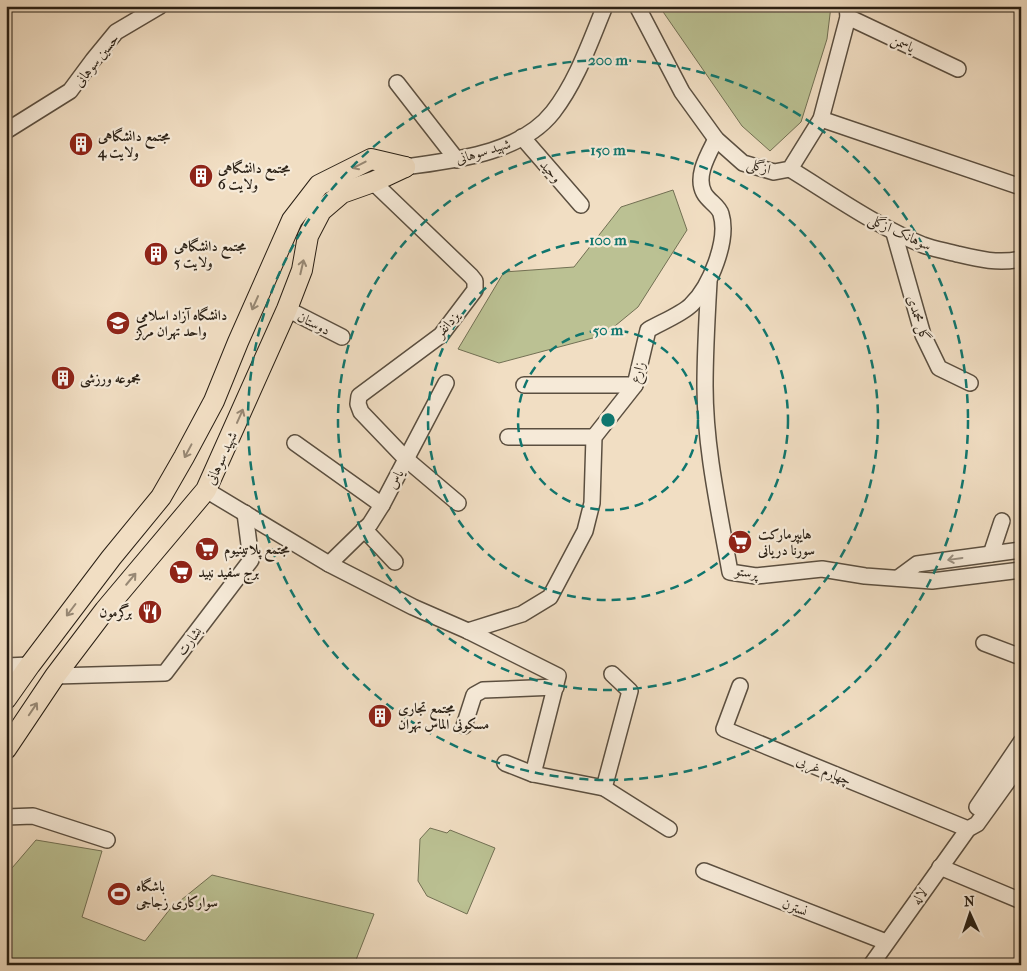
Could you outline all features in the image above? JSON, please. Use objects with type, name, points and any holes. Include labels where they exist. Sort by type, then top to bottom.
[{"type":"main road","name":"شهید سوهانی","points":[[6,699],[111,558],[161,497],[214,401],[292,220],[319,185],[371,159],[405,167]]},
{"type":"main road","name":"شهید سوهانی","points":[[6,749],[55,676],[105,610],[206,490],[287,309],[302,270],[308,236],[321,211],[342,193],[373,182],[405,167]]},
{"type":"street","name":"حسین سوهانی","points":[[6,131],[70,91],[116,32],[160,6]]},
{"type":"street","name":"شهید سوهانی","points":[[405,167],[457,160],[503,147],[533,131],[552,113],[573,81],[605,6]]},
{"type":"street","name":"ازگلی","points":[[637,6],[682,92],[716,139],[743,163],[774,172],[790,169],[821,120],[847,12]]},
{"type":"street","name":"یاسمن","points":[[847,12],[958,69]]},
{"type":"street","points":[[397,83],[457,160]]},
{"type":"street","points":[[821,120],[1021,186]]},
{"type":"street","name":"وحید","points":[[522,137],[581,205]]},
{"type":"street","name":"زارع","points":[[594,437],[634,384],[648,330],[691,306],[709,282],[724,230],[721,212],[704,193],[702,178],[704,163],[716,139]]},
{"type":"street","name":"سوهانک ازگلی","points":[[790,169],[894,233],[926,246],[985,261],[1010,262],[1021,259]]},
{"type":"street","name":"یزدانفر","points":[[373,182],[475,281],[475,290],[441,334],[359,396],[358,404],[361,412],[406,459]]},
{"type":"street","name":"گل محمدی","points":[[894,233],[923,335],[939,368],[970,383]]},
{"type":"street","name":"پرستو","points":[[709,282],[705,386],[706,416],[713,480],[730,572],[756,576],[822,569],[865,576],[932,581],[1021,570]]},
{"type":"street","name":"دوستان","points":[[287,309],[342,337]]},
{"type":"street","name":"یاس","points":[[329,564],[364,529],[382,505],[446,383]]},
{"type":"street","points":[[524,385],[634,384]]},
{"type":"street","points":[[468,631],[522,614],[550,597],[585,532],[592,503],[594,437],[508,437]]},
{"type":"street","points":[[295,443],[382,505]]},
{"type":"street","points":[[406,459],[458,503]]},
{"type":"street","points":[[206,490],[329,564],[413,607],[468,631],[558,676],[533,774]]},
{"type":"street","name":"بشارت","points":[[55,676],[165,673],[251,560],[245,514]]},
{"type":"street","points":[[991,554],[1002,521]]},
{"type":"street","points":[[364,529],[395,562]]},
{"type":"street","points":[[898,578],[916,564],[1021,550]]},
{"type":"street","points":[[984,643],[1021,657]]},
{"type":"street","points":[[6,666],[30,665]]},
{"type":"street","points":[[604,788],[630,691],[612,674]]},
{"type":"street","name":"چهارم غربی","points":[[740,686],[724,730],[968,829]]},
{"type":"street","points":[[464,726],[474,695],[483,690],[556,687]]},
{"type":"street","name":"لاله","points":[[968,829],[969,819],[1021,742]]},
{"type":"street","points":[[504,763],[533,774],[604,788],[669,829]]},
{"type":"street","name":"لاله","points":[[871,965],[968,829],[977,824],[1021,763]]},
{"type":"street","points":[[6,817],[33,816],[108,840]]},
{"type":"street","points":[[940,867],[1021,901]]},
{"type":"street","name":"نسترن","points":[[704,871],[886,942]]},
{"type":"green space","points":[[659,6],[831,6],[827,39],[801,122],[770,151],[742,126]]},
{"type":"green space","points":[[673,190],[687,230],[638,307],[604,335],[499,363],[458,349],[504,272],[574,267],[621,207]]},
{"type":"green space","points":[[430,828],[447,833],[450,830],[495,848],[467,914],[427,896],[418,881],[420,839]]},
{"type":"green space","points":[[36,840],[102,851],[82,917],[145,941],[170,909],[212,875],[374,914],[354,965],[6,965],[6,875]]},
{"type":"place","name":"مجتمع دانشگاهی ولایت 4","points":[[81,144]]},
{"type":"place","name":"مجتمع دانشگاهی ولایت 6","points":[[201,176]]},
{"type":"place","name":"مجتمع دانشگاهی ولایت 5","points":[[156,254]]},
{"type":"place","name":"دانشگاه آزاد اسلامی واحد تهران مرکز","points":[[118,323]]},
{"type":"place","name":"مجموعه ورزشی","points":[[63,378]]},
{"type":"place","name":"هایپرمارکت سورنا دریانی","points":[[740,542]]},
{"type":"place","name":"مجتمع پلاتینیوم","points":[[207,549]]},
{"type":"place","name":"برج سفید نبید","points":[[181,572]]},
{"type":"place","name":"برگرمون","points":[[150,612]]},
{"type":"place","name":"مجتمع تجاری مسکونی الماس تهران","points":[[380,716]]},
{"type":"place","name":"باشگاه سواركاری زجاجی","points":[[119,894]]}]
